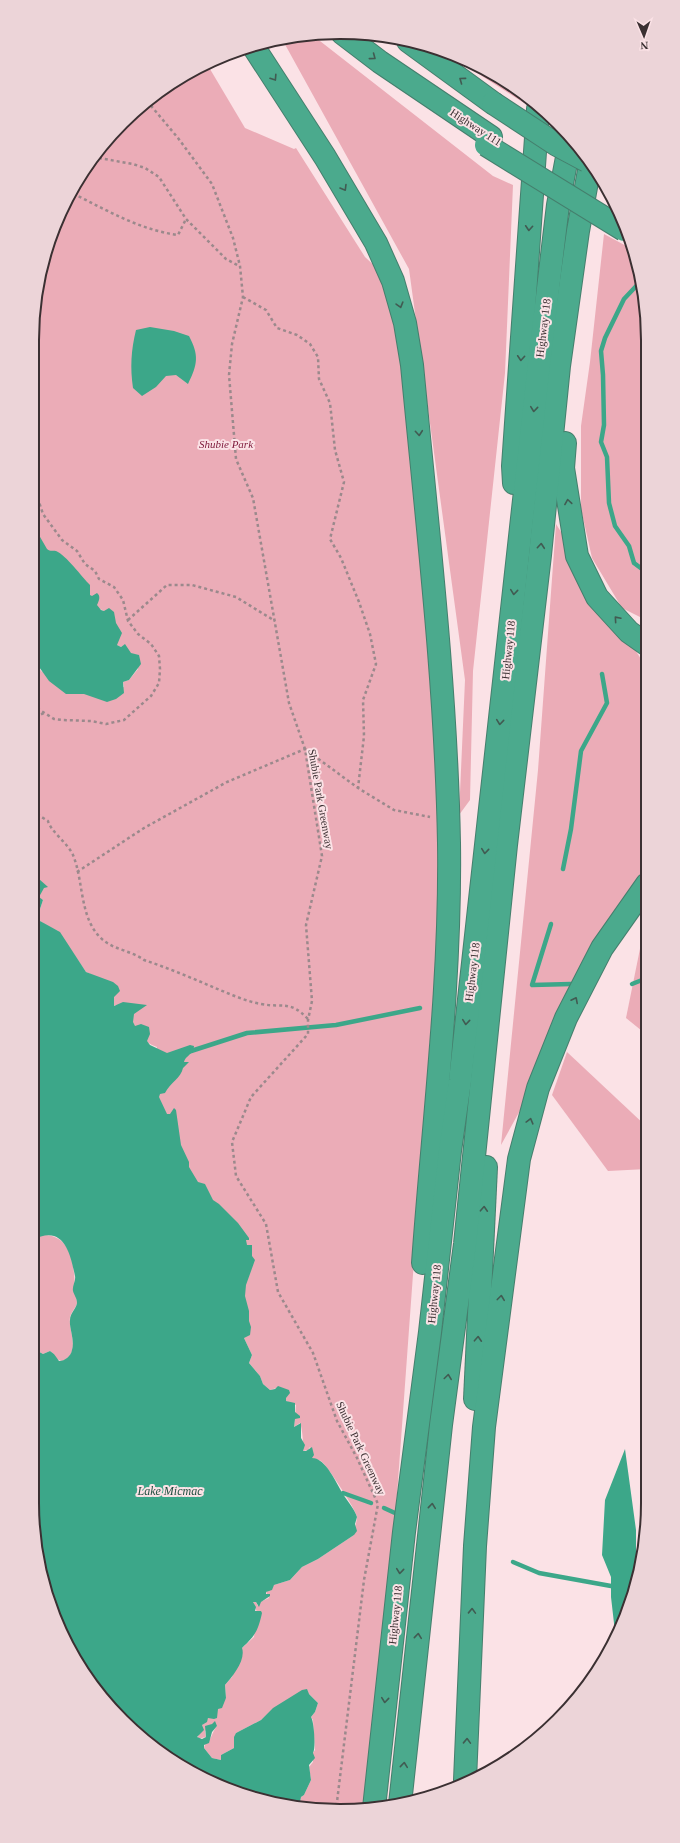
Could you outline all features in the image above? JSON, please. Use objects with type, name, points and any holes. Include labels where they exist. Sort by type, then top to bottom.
[{"type":"highway","name":"Highway 111","points":[[351,40],[485,137],[608,203]]},
{"type":"highway","points":[[422,50],[493,103],[557,145],[579,157]]},
{"type":"highway","points":[[256,51],[325,157],[376,243],[393,281],[405,322],[412,365],[444,700],[449,844],[444,1005],[417,1332],[408,1421],[404,1532]]},
{"type":"highway","points":[[493,103],[557,131]]},
{"type":"highway","points":[[518,554],[513,466],[538,114]]},
{"type":"highway","points":[[485,137],[619,226]]},
{"type":"highway","name":"Highway 118","points":[[375,1801],[404,1532],[430,1332],[449,1159],[460,1081],[558,206],[570,147]]},
{"type":"highway","name":"Highway 118","points":[[401,1798],[441,1425],[464,1244],[506,845],[540,555],[559,366],[578,231],[589,171]]},
{"type":"highway","points":[[578,231],[563,468],[577,556],[598,597],[628,632],[641,641]]},
{"type":"highway","points":[[465,1776],[474,1546],[474,1428],[483,1223],[500,1007],[516,846],[528,753],[528,654]]},
{"type":"highway","points":[[474,1546],[484,1427],[519,1159],[538,1088],[566,1018],[602,948],[641,893]]},
{"type":"path","name":"Shubie Park Greenway","points":[[151,106],[178,138],[212,184],[233,238],[240,266],[243,297],[232,344],[229,375],[236,459],[253,498],[289,703],[305,749],[322,856],[306,925],[312,1001],[308,1021],[308,1034],[251,1097],[232,1142],[236,1176],[266,1224],[278,1292],[314,1353],[337,1421],[357,1458],[378,1504],[364,1580],[337,1804]]},
{"type":"path","points":[[100,158],[133,164],[145,168],[159,177],[186,219],[226,259],[240,266]]},
{"type":"path","points":[[76,195],[134,224],[157,232],[178,235],[186,219]]},
{"type":"path","points":[[243,297],[266,310],[277,328],[297,335],[310,344],[318,357],[319,379],[330,403],[335,450],[344,482],[330,539],[341,558],[359,602],[370,634],[376,664],[363,700],[364,736],[358,788]]},
{"type":"path","points":[[39,500],[44,514],[62,540],[77,551],[85,564],[95,572],[99,579],[114,587],[123,600],[128,621],[138,634],[151,644],[159,656],[160,669],[158,683],[151,696],[124,720],[106,724],[91,721],[63,720],[54,718],[39,709]]},
{"type":"path","points":[[128,621],[167,584],[192,585],[236,597],[274,621]]},
{"type":"path","points":[[39,716],[44,713]]},
{"type":"path","points":[[77,872],[144,828],[227,782],[305,749],[358,788],[394,810],[431,817]]},
{"type":"path","points":[[39,815],[48,821],[50,827],[65,843],[73,855],[88,916],[93,928],[103,940],[120,950],[136,955],[144,960],[216,988],[230,995],[260,1004],[283,1004],[299,1010],[308,1021]]},
{"type":"green space","points":[[319,40],[493,176],[513,185],[505,373],[473,671],[470,800],[459,815],[465,680],[409,269],[285,44]]},
{"type":"green space","name":"Shubie Park","points":[[210,69],[245,128],[294,149],[296,148],[365,257],[393,283],[450,765],[374,1801],[340,1804],[300,1801],[311,1780],[309,1767],[313,1762],[313,1753],[315,1750],[313,1720],[311,1717],[315,1712],[318,1703],[309,1694],[274,1708],[261,1720],[236,1733],[234,1748],[221,1755],[221,1760],[212,1758],[204,1748],[217,1726],[212,1724],[205,1731],[206,1737],[197,1739],[200,1732],[203,1731],[202,1725],[226,1698],[225,1685],[232,1677],[242,1648],[254,1637],[257,1612],[253,1602],[256,1602],[258,1606],[260,1602],[269,1598],[266,1592],[274,1585],[290,1580],[302,1567],[318,1559],[354,1535],[357,1517],[347,1497],[324,1464],[321,1461],[312,1458],[310,1447],[308,1450],[303,1451],[303,1437],[300,1423],[294,1427],[296,1405],[286,1401],[284,1390],[280,1387],[270,1390],[263,1384],[260,1376],[249,1363],[252,1355],[244,1338],[145,1147],[157,1047],[145,1040],[133,1030],[116,1005],[114,1006],[99,978],[86,972],[58,931],[40,921],[39,912],[43,900],[39,898],[39,668],[41,671],[79,694],[124,687],[123,682],[129,680],[138,669],[124,645],[121,647],[117,645],[104,611],[98,608],[39,542],[39,340],[45,281],[55,243],[79,189],[101,157],[127,127],[157,101],[190,79]]},
{"type":"green space","points":[[471,69],[490,79],[524,103]]},
{"type":"green space","points":[[604,234],[626,246],[635,281],[640,320],[641,618],[622,608],[592,558],[581,509],[581,426],[590,362]]},
{"type":"green space","points":[[556,524],[641,659],[641,891],[501,1145],[538,770]]},
{"type":"green space","points":[[641,944],[641,1030],[626,1018]]},
{"type":"green space","points":[[567,1052],[641,1121],[641,1169],[608,1171],[552,1095]]},
{"type":"green space","points":[[42,1235],[52,1236],[60,1240],[69,1252],[74,1270],[77,1303],[70,1317],[73,1347],[68,1357],[62,1361],[56,1359],[54,1354],[50,1351],[43,1354],[39,1352],[39,1236]]},
{"type":"water","points":[[150,327],[174,331],[189,336],[196,354],[196,360],[194,371],[188,384],[176,375],[166,376],[156,387],[142,396],[133,388],[131,366],[132,352],[136,330]]},
{"type":"water","points":[[39,535],[47,549],[60,553],[90,585],[90,595],[92,596],[97,593],[98,594],[99,599],[97,605],[101,610],[104,611],[109,608],[114,612],[116,623],[122,633],[117,645],[121,647],[125,644],[131,653],[139,655],[141,664],[129,680],[123,682],[124,693],[116,699],[107,702],[84,694],[66,694],[49,681],[39,667]]},
{"type":"water","name":"Lake Micmac","points":[[39,879],[48,887],[44,888],[39,897]]},
{"type":"water","name":"Lake Micmac","points":[[39,897],[43,900],[39,912]]},
{"type":"water","name":"Lake Micmac","points":[[39,912],[40,921],[60,932],[86,972],[113,982],[118,986],[120,991],[114,997],[114,1006],[123,1002],[147,1005],[134,1014],[133,1022],[135,1026],[141,1024],[149,1027],[150,1034],[147,1041],[150,1045],[167,1053],[190,1045],[194,1046],[193,1051],[184,1062],[189,1062],[165,1093],[160,1094],[159,1097],[167,1114],[170,1114],[174,1108],[176,1110],[181,1145],[189,1162],[189,1167],[198,1182],[205,1184],[213,1200],[238,1223],[249,1238],[249,1240],[246,1240],[247,1245],[252,1245],[252,1256],[255,1260],[246,1285],[245,1296],[251,1327],[250,1335],[244,1338],[252,1355],[249,1363],[260,1376],[263,1384],[270,1390],[275,1389],[278,1386],[289,1390],[290,1393],[286,1398],[286,1401],[295,1403],[295,1412],[300,1416],[300,1418],[295,1419],[294,1427],[301,1423],[301,1438],[305,1445],[303,1451],[306,1451],[312,1447],[314,1455],[312,1458],[317,1459],[326,1466],[353,1508],[357,1517],[355,1524],[357,1531],[354,1535],[318,1559],[302,1567],[290,1580],[274,1585],[272,1590],[266,1592],[266,1594],[270,1594],[270,1596],[261,1602],[259,1607],[256,1602],[253,1602],[256,1607],[255,1611],[261,1611],[262,1613],[257,1629],[250,1640],[242,1648],[243,1653],[240,1663],[235,1673],[225,1685],[226,1698],[222,1708],[218,1709],[217,1718],[208,1718],[207,1722],[202,1725],[204,1730],[197,1737],[202,1739],[206,1737],[205,1726],[212,1724],[215,1721],[217,1726],[212,1732],[209,1743],[204,1745],[204,1748],[212,1758],[221,1760],[221,1755],[234,1748],[234,1737],[236,1733],[261,1720],[273,1708],[302,1690],[307,1689],[309,1694],[318,1703],[315,1712],[311,1717],[314,1729],[313,1753],[315,1758],[309,1765],[311,1780],[300,1801],[262,1794],[225,1781],[189,1764],[157,1742],[127,1716],[101,1686],[79,1654],[70,1636],[49,1581],[42,1542],[39,1503],[39,1352],[43,1354],[50,1351],[59,1361],[69,1356],[73,1346],[70,1318],[77,1300],[73,1291],[75,1278],[73,1267],[67,1249],[58,1238],[51,1235],[39,1237]]},
{"type":"water","points":[[625,1449],[636,1530],[636,1555],[631,1581],[614,1626],[611,1597],[611,1577],[602,1555],[605,1500]]},
{"type":"waterway","points":[[636,286],[624,299],[605,338],[601,351],[604,425],[601,442],[607,457],[609,503],[615,526],[629,546],[634,563],[641,568]]},
{"type":"waterway","points":[[563,869],[571,829],[581,751],[607,703],[602,674]]},
{"type":"waterway","points":[[551,924],[532,985],[571,984]]},
{"type":"waterway","points":[[632,984],[641,980]]},
{"type":"waterway","points":[[188,1052],[247,1033],[336,1025],[420,1008]]},
{"type":"waterway","points":[[343,1493],[371,1503]]},
{"type":"waterway","points":[[384,1508],[395,1513]]},
{"type":"waterway","points":[[513,1562],[539,1573],[611,1586]]}]
